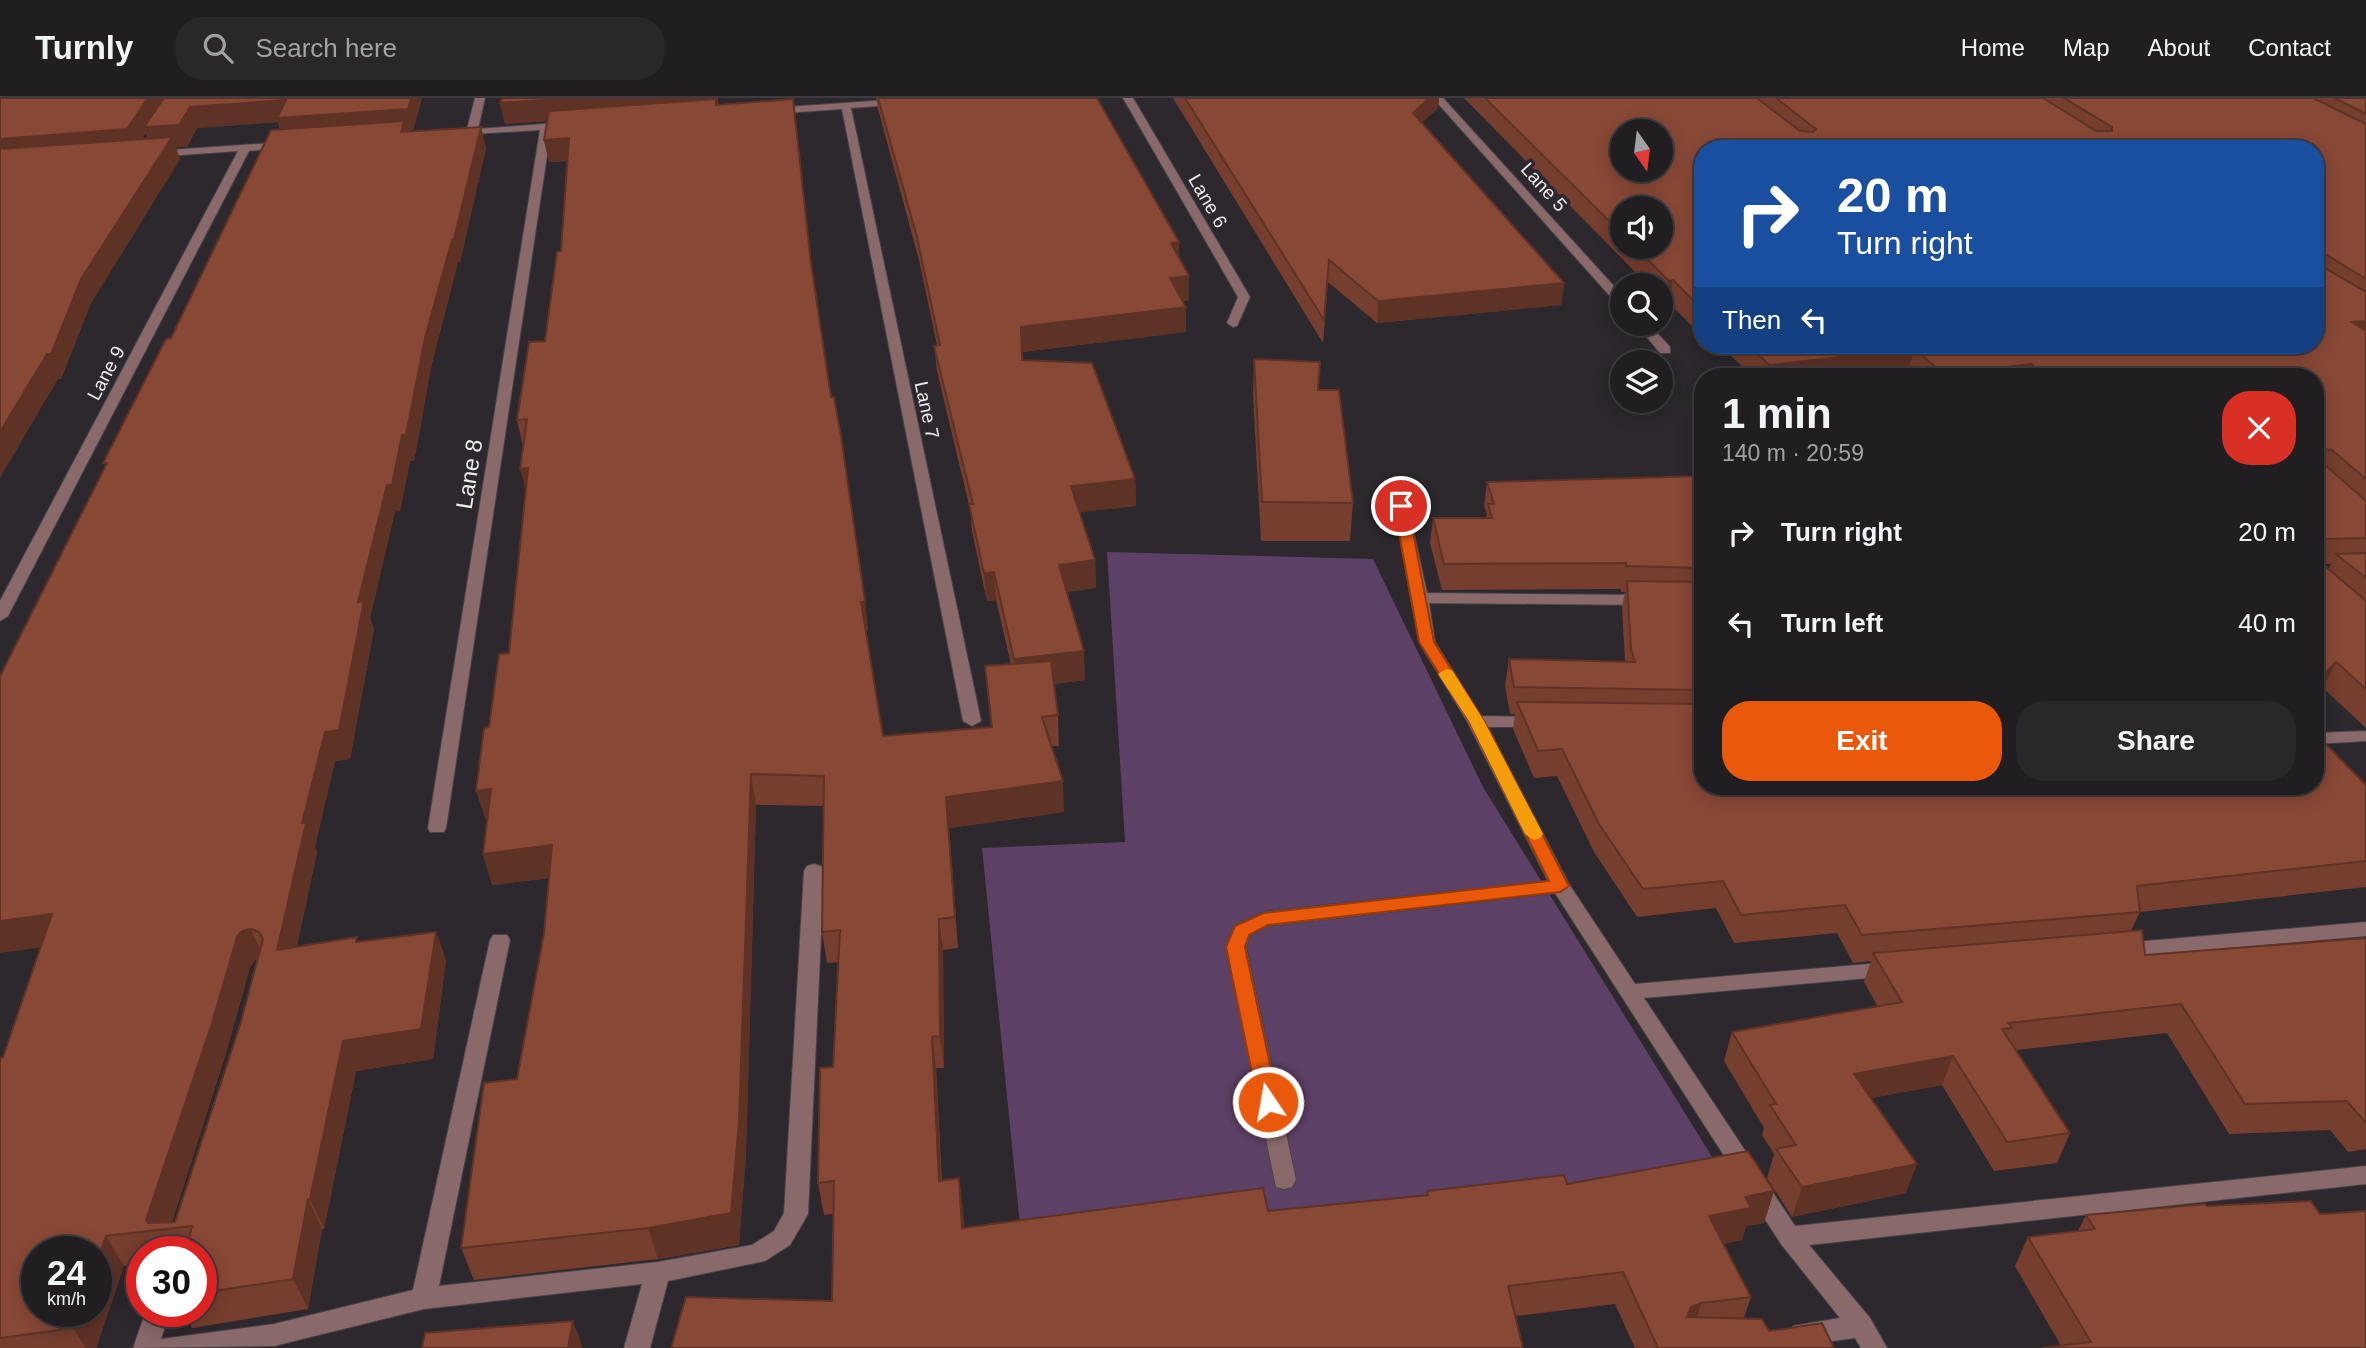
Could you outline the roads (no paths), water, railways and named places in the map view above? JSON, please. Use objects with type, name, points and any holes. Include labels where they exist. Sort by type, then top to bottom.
[{"type":"street","points":[[472,132],[480,98]]},
{"type":"street","points":[[780,98],[781,110]]},
{"type":"street","name":"Lane 6","points":[[1128,98],[1244,297],[1233,323]]},
{"type":"street","name":"Lane 5","points":[[1438,98],[1610,289]]},
{"type":"street","points":[[754,112],[911,101]]},
{"type":"street","name":"Lane 7","points":[[846,106],[972,721]]},
{"type":"street","points":[[445,134],[587,124]]},
{"type":"street","name":"Lane 8","points":[[437,828],[546,127]]},
{"type":"street","points":[[148,144],[141,155],[299,144]]},
{"type":"street","name":"Lane 9","points":[[0,616],[245,148]]},
{"type":"street","points":[[1653,336],[1665,350]]},
{"type":"street","points":[[1401,506],[1427,642],[1476,721],[1560,886],[1789,1237],[1861,1326],[1874,1348]]},
{"type":"street","points":[[1420,598],[1662,600]]},
{"type":"street","points":[[1476,721],[1556,722]]},
{"type":"street","points":[[2324,738],[2366,736]]},
{"type":"street","points":[[168,1348],[272,1342],[424,1298],[658,1272],[757,1254],[782,1238],[796,1214],[814,871]]},
{"type":"street","points":[[1284,1180],[1236,947],[1241,931],[1264,919],[1560,886]]},
{"type":"street","points":[[2102,951],[2366,929]]},
{"type":"street","points":[[424,1298],[500,940]]},
{"type":"street","points":[[1630,992],[1908,968]]},
{"type":"street","points":[[1789,1237],[2366,1175]]},
{"type":"street","points":[[637,1348],[658,1272]]},
{"type":"street","points":[[1783,1336],[1861,1326]]},
{"type":"street","points":[[146,1348],[153,1327]]}]
